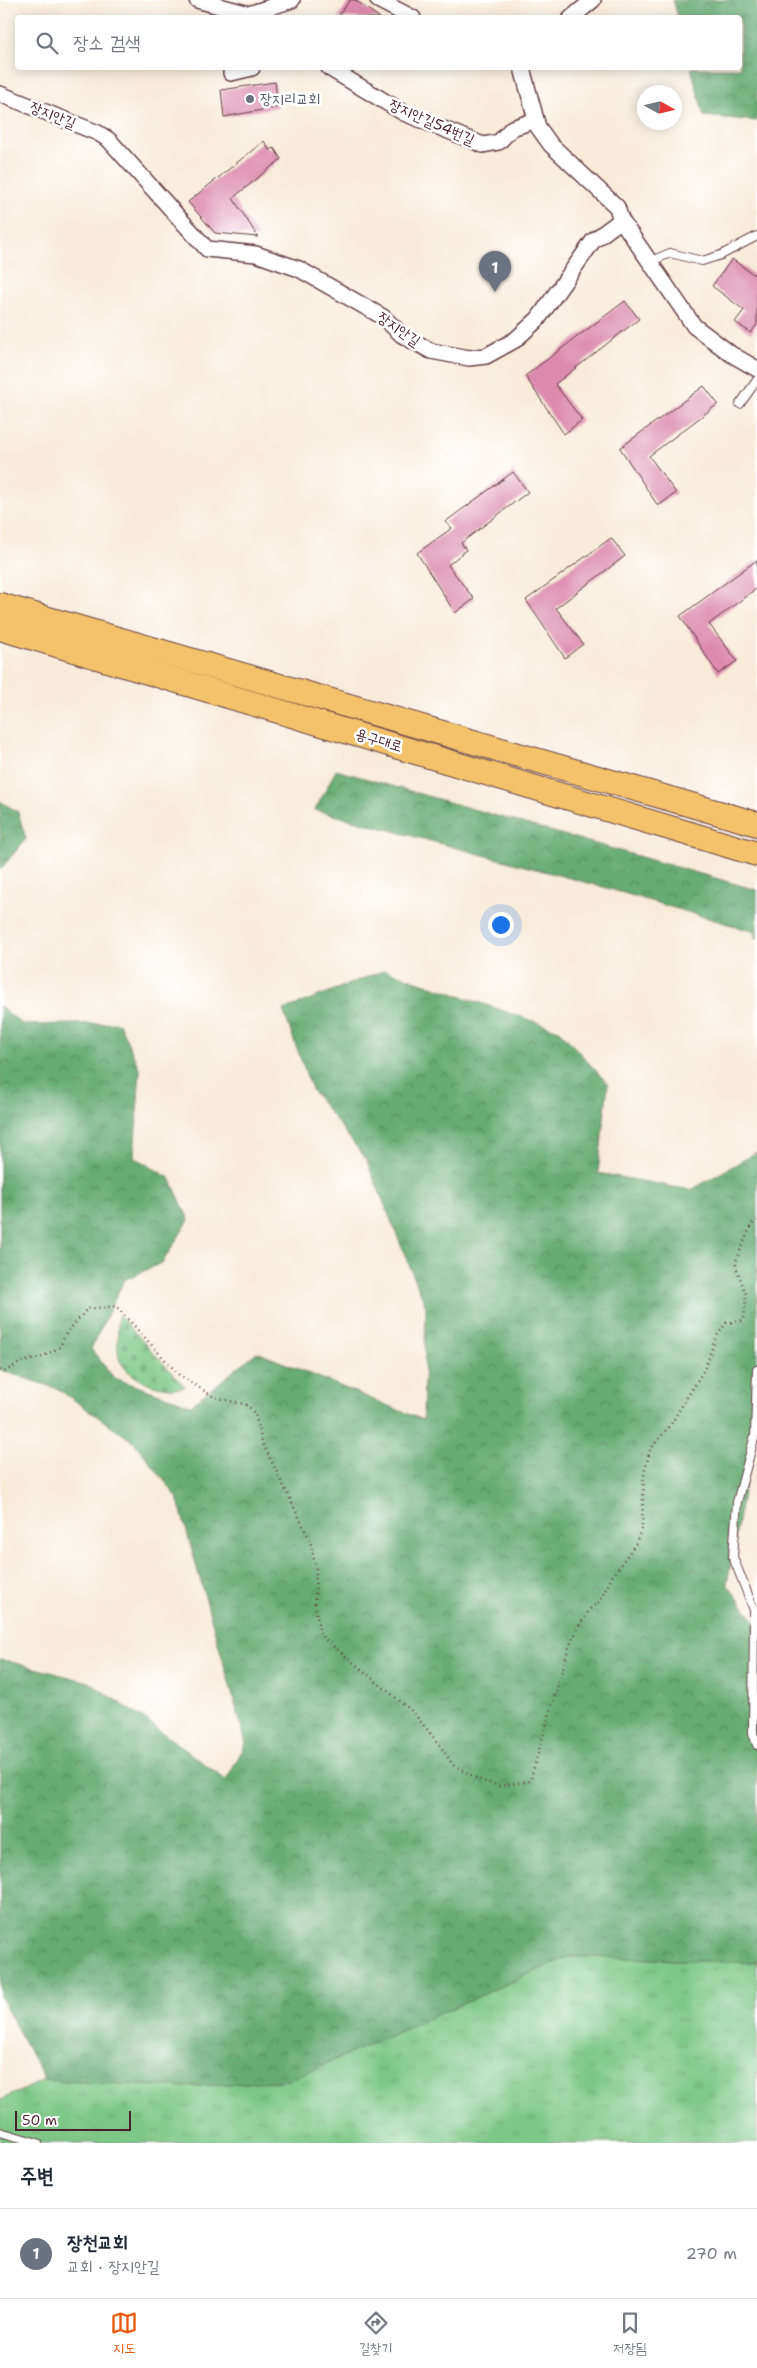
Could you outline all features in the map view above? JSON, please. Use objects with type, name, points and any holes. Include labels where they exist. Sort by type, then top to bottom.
[{"type":"highway","name":"용구대로","points":[[0,605],[757,824]]},
{"type":"highway","name":"용구대로","points":[[2,629],[757,854]]},
{"type":"street","points":[[197,0],[249,15]]},
{"type":"street","points":[[254,15],[292,0]]},
{"type":"street","points":[[378,0],[407,15]]},
{"type":"street","points":[[575,15],[593,0]]},
{"type":"street","points":[[231,73],[244,70]]},
{"type":"street","name":"장지안길54번길","points":[[332,70],[404,113],[483,145],[499,142],[512,128],[536,120]]},
{"type":"street","points":[[523,70],[538,127],[551,144],[617,207],[621,220],[694,326],[731,354],[757,369]]},
{"type":"street","name":"장지안길","points":[[0,94],[98,133],[109,140],[207,249],[256,254],[299,269],[384,317],[402,335],[431,350],[469,358],[486,356],[515,340],[538,319],[592,241],[621,220]]},
{"type":"lane","points":[[649,262],[670,254],[702,261],[721,255],[757,236]]},
{"type":"lane","points":[[740,404],[757,380]]},
{"type":"lane","points":[[757,1370],[755,1435],[737,1502],[733,1557],[754,1610],[753,1733],[757,1745]]},
{"type":"lane","points":[[0,2132],[30,2139],[38,2143]]},
{"type":"path","points":[[0,1370],[4,1372],[21,1362],[40,1358],[60,1347],[65,1335],[87,1309],[116,1306],[179,1375],[214,1397],[247,1405],[255,1414],[262,1442],[310,1540],[316,1570],[315,1604],[320,1635],[413,1712],[453,1765],[478,1779],[499,1786],[524,1783],[530,1781],[557,1685],[579,1626],[590,1609],[600,1601],[612,1577],[636,1543],[642,1527],[644,1474],[650,1450],[671,1424],[705,1368],[716,1337],[726,1324],[744,1320],[746,1294],[736,1267],[736,1261],[751,1225],[757,1221]]},
{"type":"green space","points":[[673,0],[757,0],[757,121],[704,116],[692,70],[742,70],[742,15],[677,15]]},
{"type":"green space","points":[[336,770],[757,890],[757,940],[755,932],[603,887],[315,810]]},
{"type":"green space","points":[[0,801],[18,812],[26,839],[0,870]]},
{"type":"green space","points":[[385,970],[559,1030],[608,1084],[598,1173],[691,1190],[757,1152],[757,1416],[727,1584],[757,1624],[757,1963],[570,1956],[289,2080],[182,2087],[45,2080],[0,1997],[0,1659],[89,1682],[144,1719],[226,1780],[246,1743],[177,1497],[134,1442],[58,1389],[0,1370],[0,1006],[23,1025],[119,1023],[140,1070],[134,1157],[170,1178],[189,1220],[162,1263],[124,1280],[91,1349],[114,1378],[191,1405],[257,1352],[423,1420],[426,1307],[366,1159],[312,1090],[283,1010]]},
{"type":"green space","points":[[118,1314],[185,1387],[168,1388],[158,1386],[140,1379],[125,1368],[119,1357]]},
{"type":"green space","points":[[570,1956],[757,1963],[757,2143],[0,2143],[0,2100],[45,2080],[182,2087],[289,2080]]},
{"type":"building","points":[[350,0],[355,0],[376,15],[339,15]]},
{"type":"building","name":"장지리교회","points":[[275,82],[278,107],[224,117],[221,90]]},
{"type":"building","points":[[264,141],[269,150],[274,148],[281,159],[233,198],[258,237],[215,233],[188,202]]},
{"type":"building","points":[[732,259],[757,277],[757,324],[751,333],[735,322],[744,310],[712,286]]},
{"type":"building","points":[[625,301],[639,319],[555,384],[582,420],[564,434],[525,376]]},
{"type":"building","points":[[704,386],[718,404],[649,456],[676,493],[658,506],[620,448]]},
{"type":"building","points":[[513,472],[528,492],[461,543],[466,550],[448,565],[474,599],[455,613],[417,553],[452,528],[445,522]]},
{"type":"building","points":[[611,538],[625,556],[556,608],[583,644],[565,658],[526,600]]},
{"type":"building","points":[[757,560],[757,588],[709,624],[737,661],[718,674],[680,616]]},
{"type":"place","name":"장지리교회","points":[[250,99]]},
{"type":"place","name":"장천교회","points":[[495,292]]}]
